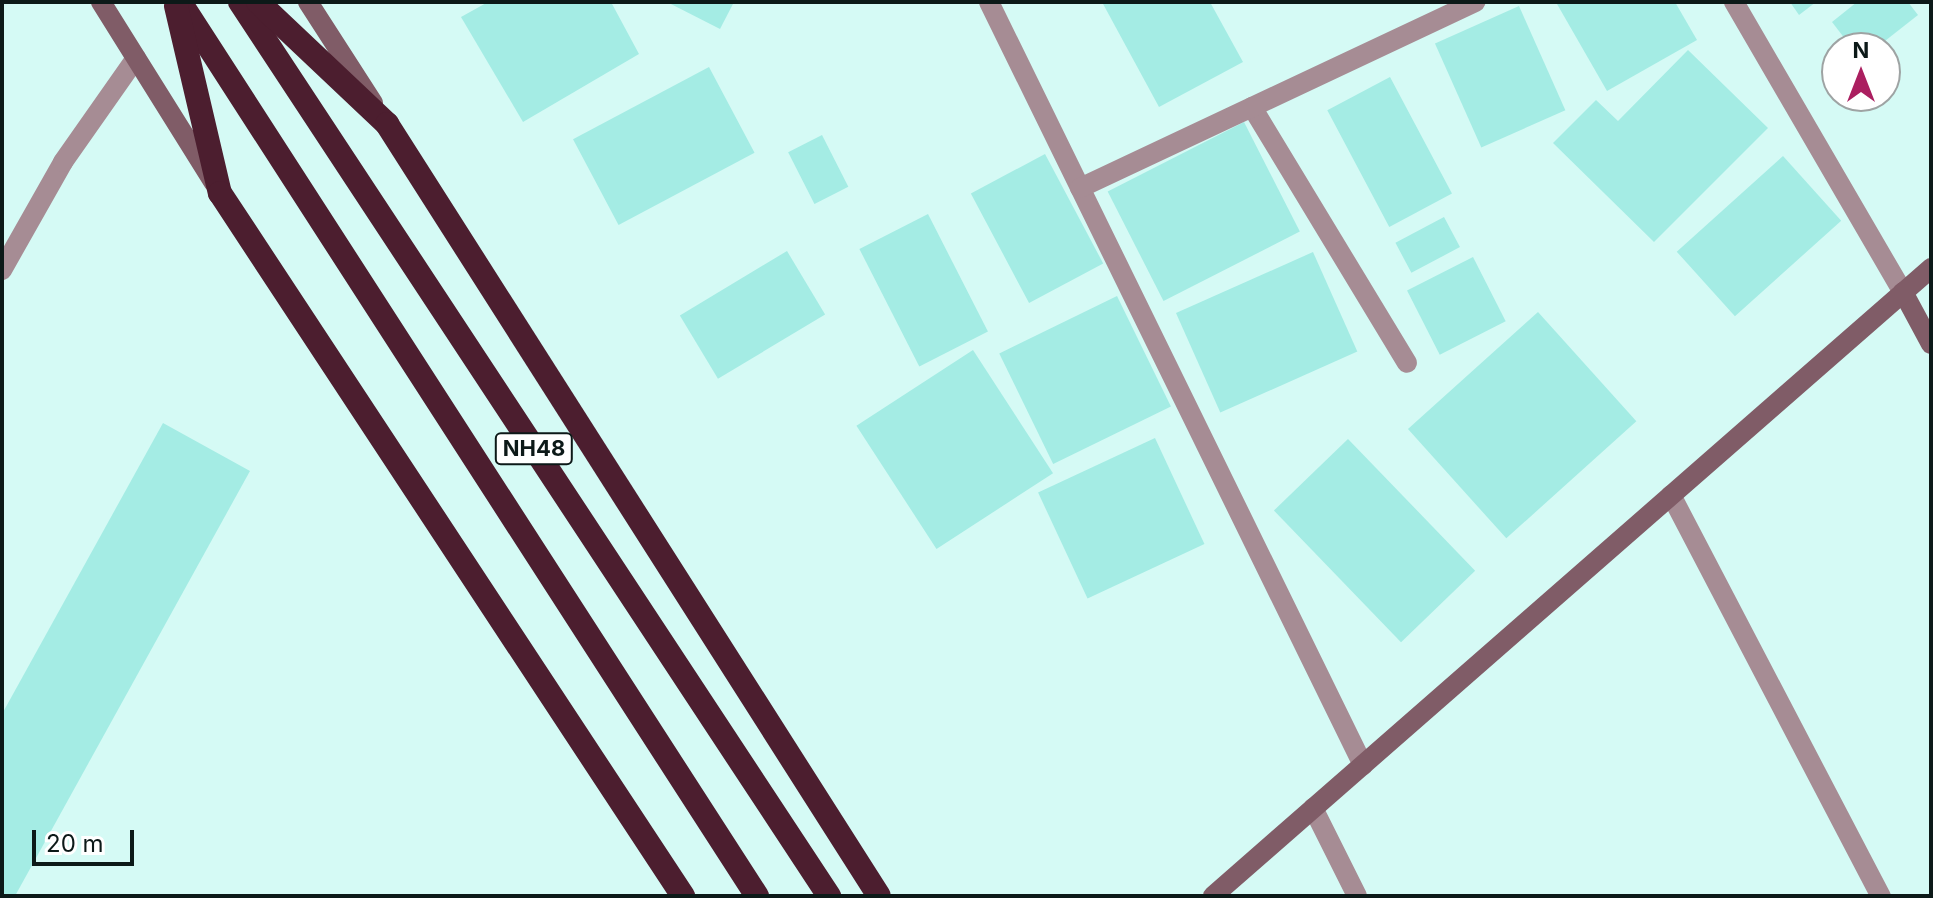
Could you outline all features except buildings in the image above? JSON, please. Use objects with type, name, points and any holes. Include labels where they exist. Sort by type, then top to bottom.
[{"type":"highway","points":[[178,2],[220,193],[683,896]]},
{"type":"highway","name":"NH48","points":[[178,2],[757,896]]},
{"type":"highway","name":"NH48","points":[[240,2],[829,896]]},
{"type":"highway","points":[[258,2],[387,124],[879,896]]},
{"type":"street","points":[[101,2],[220,193]]},
{"type":"street","points":[[308,2],[387,124]]},
{"type":"street","points":[[989,2],[1363,765]]},
{"type":"street","points":[[1080,188],[1475,2]]},
{"type":"street","points":[[1734,2],[1931,344]]},
{"type":"street","points":[[2,270],[63,162],[136,58]]},
{"type":"street","points":[[1252,107],[1407,363]]},
{"type":"street","points":[[1213,896],[1931,268]]},
{"type":"street","points":[[1671,495],[1881,896]]},
{"type":"street","points":[[1313,808],[1357,896]]}]
